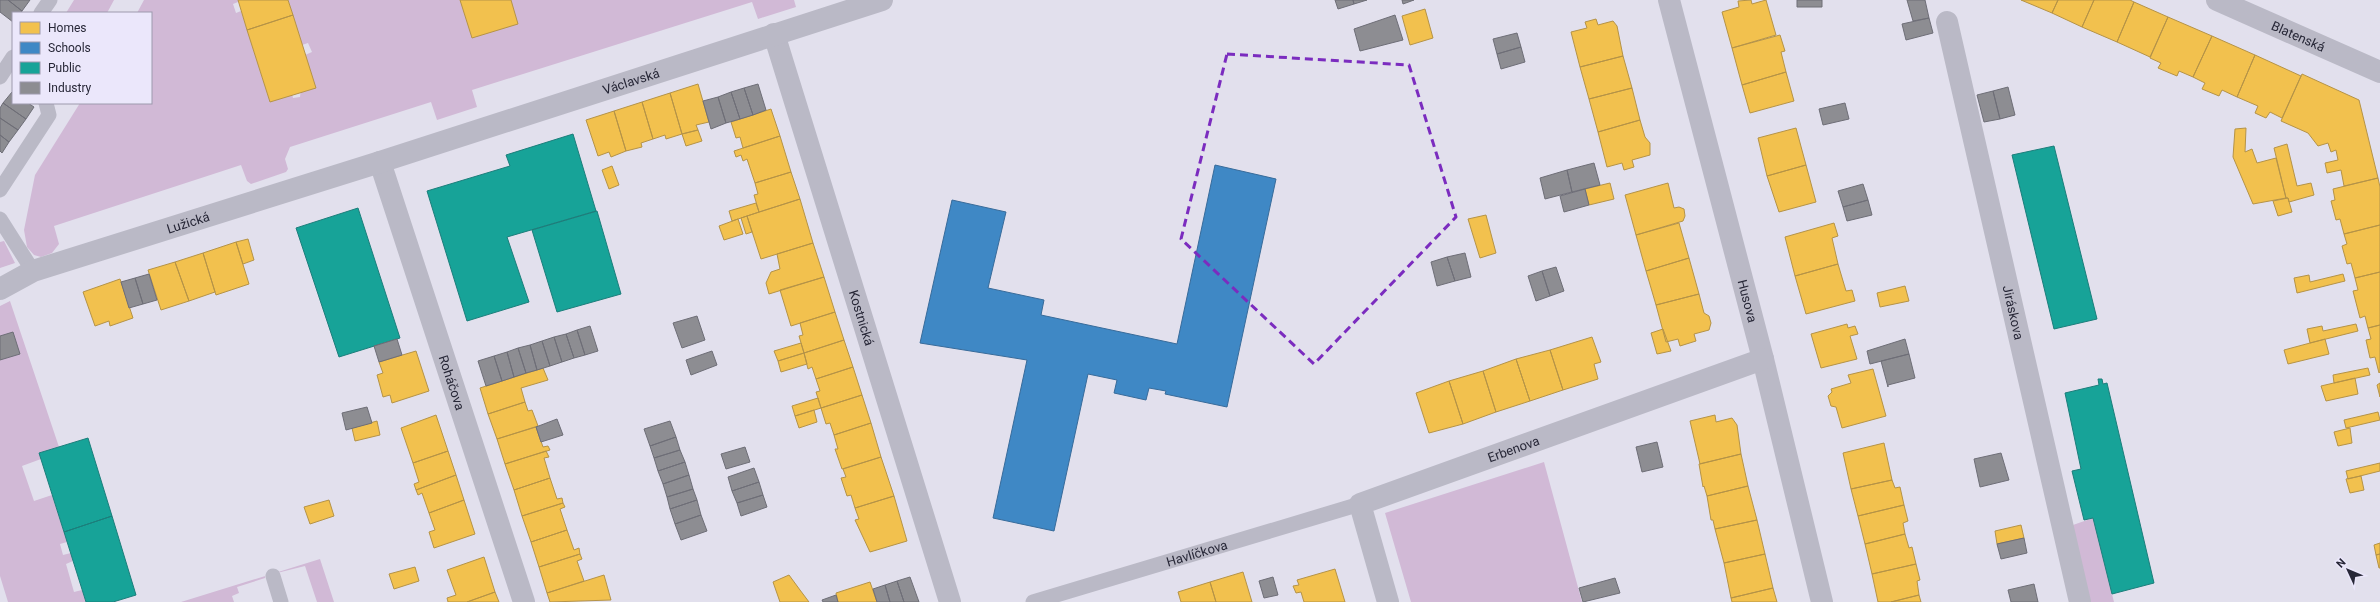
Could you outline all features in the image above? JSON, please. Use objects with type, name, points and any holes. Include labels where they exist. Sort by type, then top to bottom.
[{"type":"street","name":"Václavská","points":[[380,162],[882,0]]},
{"type":"street","name":"Husova","points":[[1669,0],[1763,359],[1822,602]]},
{"type":"street","name":"Blatenská","points":[[2217,0],[2380,72]]},
{"type":"street","name":"Jiráskova","points":[[1947,22],[2080,602]]},
{"type":"street","name":"Kostnická","points":[[774,34],[950,602]]},
{"type":"street","name":"Lužická","points":[[0,289],[34,271],[380,162]]},
{"type":"street","name":"Roháčova","points":[[380,162],[524,602]]},
{"type":"street","name":"Erbenova","points":[[1360,504],[1763,359]]},
{"type":"street","points":[[1360,504],[1388,602]]},
{"type":"lane","points":[[42,12],[50,0]]},
{"type":"lane","points":[[0,77],[12,59]]},
{"type":"lane","points":[[0,190],[49,115],[46,104]]},
{"type":"lane","points":[[0,219],[34,271]]},
{"type":"lane","name":"Havlíčkova","points":[[1033,602],[1360,504]]},
{"type":"lane","points":[[273,576],[281,602]]},
{"type":"highlighted area","points":[[1227,54],[1409,65],[1456,217],[1314,364],[1181,239]]},
{"type":"shaded area","points":[[74,0],[114,0],[108,12],[67,12]]},
{"type":"shaded area","points":[[144,0],[238,0],[238,2],[233,4],[236,13],[241,11],[270,102],[292,94],[293,98],[300,97],[305,55],[312,52],[308,43],[302,45],[288,0],[794,0],[796,7],[758,19],[752,2],[472,90],[477,107],[437,120],[431,102],[290,147],[285,159],[288,169],[286,172],[251,184],[247,181],[241,165],[54,226],[59,244],[52,253],[41,257],[34,255],[27,247],[24,230],[35,175],[79,104],[152,104],[152,12],[138,12]]},
{"type":"shaded area","points":[[4,241],[15,263],[0,268],[0,242]]},
{"type":"shaded area","points":[[10,301],[59,447],[39,453],[41,459],[22,466],[34,501],[52,495],[67,542],[60,544],[63,555],[71,553],[73,561],[66,564],[74,592],[82,590],[86,602],[8,602],[0,576],[0,306]]},
{"type":"shaded area","points":[[1544,462],[1582,602],[1411,602],[1385,513]]},
{"type":"shaded area","points":[[2093,518],[2114,602],[2088,602],[2073,525]]},
{"type":"shaded area","points":[[320,559],[334,602],[317,602],[305,566],[265,576]]},
{"type":"shaded area","points":[[265,576],[265,578],[237,587],[239,593],[232,596],[234,602],[181,602]]},
{"type":"building: Homes","points":[[238,0],[288,0],[293,15],[247,30]]},
{"type":"building: Homes","points":[[460,0],[511,0],[518,24],[472,38]]},
{"type":"building: Homes","points":[[1751,0],[1752,4],[1766,0],[1776,35],[1732,48],[1722,12],[1739,7],[1738,1]]},
{"type":"building: Homes","points":[[2021,0],[2058,0],[2052,13]]},
{"type":"building: Homes","points":[[2058,0],[2094,0],[2082,27],[2052,13]]},
{"type":"building: Homes","points":[[2094,0],[2130,0],[2134,2],[2117,42],[2082,27]]},
{"type":"building: Homes","points":[[2134,2],[2168,17],[2150,57],[2117,42]]},
{"type":"building: Homes","points":[[1425,9],[1433,38],[1410,45],[1402,16]]},
{"type":"building: Homes","points":[[293,15],[316,88],[270,102],[247,30]]},
{"type":"building: Homes","points":[[2168,17],[2212,36],[2193,77],[2179,71],[2177,76],[2158,68],[2161,63],[2150,58]]},
{"type":"building: Homes","points":[[1596,19],[1598,25],[1613,21],[1617,26],[1623,56],[1580,67],[1571,32],[1587,28],[1585,22]]},
{"type":"building: Homes","points":[[1780,35],[1785,51],[1781,52],[1786,72],[1742,85],[1732,48]]},
{"type":"building: Homes","points":[[2212,36],[2255,55],[2237,97],[2222,90],[2219,96],[2202,89],[2205,83],[2193,77]]},
{"type":"building: Homes","points":[[2255,55],[2301,76],[2282,118],[2270,112],[2266,118],[2255,113],[2258,106],[2237,97]]},
{"type":"building: Homes","points":[[1623,56],[1632,88],[1589,99],[1580,67]]},
{"type":"building: Homes","points":[[1786,72],[1794,101],[1750,113],[1742,85]]},
{"type":"building: Homes","points":[[2302,74],[2359,100],[2378,178],[2344,186],[2341,170],[2327,173],[2325,163],[2338,160],[2336,150],[2331,152],[2328,143],[2318,146],[2308,133],[2281,121]]},
{"type":"building: Homes","points":[[698,84],[709,122],[696,125],[698,130],[682,134],[670,93]]},
{"type":"building: Homes","points":[[1632,88],[1640,120],[1598,132],[1589,99]]},
{"type":"building: Homes","points":[[670,93],[682,134],[666,139],[665,135],[653,139],[642,102]]},
{"type":"building: Homes","points":[[642,102],[653,139],[641,143],[642,147],[626,151],[614,111]]},
{"type":"building: Homes","points":[[771,109],[780,136],[743,148],[740,137],[736,138],[731,122]]},
{"type":"building: Homes","points":[[614,111],[626,151],[611,157],[609,152],[598,156],[586,120]]},
{"type":"building: Homes","points":[[1640,120],[1645,137],[1650,143],[1650,155],[1632,160],[1634,167],[1624,170],[1622,163],[1607,167],[1598,132]]},
{"type":"building: Homes","points":[[1796,128],[1806,165],[1767,176],[1758,138]]},
{"type":"building: Homes","points":[[2246,128],[2245,152],[2252,149],[2257,163],[2276,158],[2286,198],[2253,204],[2233,157],[2235,129]]},
{"type":"building: Homes","points":[[698,130],[702,141],[686,146],[682,134]]},
{"type":"building: Homes","points":[[780,136],[791,172],[755,183],[747,159],[743,161],[741,155],[736,157],[734,151]]},
{"type":"building: Homes","points":[[2287,144],[2297,186],[2311,183],[2314,195],[2289,202],[2288,198],[2286,198],[2274,148]]},
{"type":"building: Homes","points":[[1806,165],[1816,202],[1779,212],[1767,176]]},
{"type":"building: Homes","points":[[612,166],[619,185],[609,189],[602,170]]},
{"type":"building: Homes","points":[[791,172],[800,199],[759,212],[754,195],[758,194],[755,183]]},
{"type":"building: Homes","points":[[2378,178],[2380,187],[2380,225],[2344,234],[2340,219],[2336,220],[2331,201],[2335,200],[2333,189]]},
{"type":"building: Homes","points":[[1610,183],[1614,199],[1589,205],[1585,189]]},
{"type":"building: Homes","points":[[1668,183],[1674,208],[1679,207],[1684,209],[1685,216],[1683,221],[1636,235],[1625,195]]},
{"type":"building: Homes","points":[[2288,198],[2292,212],[2278,216],[2273,201]]},
{"type":"building: Homes","points":[[800,199],[813,243],[761,259],[747,216]]},
{"type":"building: Homes","points":[[756,203],[759,212],[732,221],[729,211]]},
{"type":"building: Homes","points":[[1486,215],[1496,253],[1480,258],[1468,219]]},
{"type":"building: Homes","points":[[747,216],[752,232],[746,234],[741,218]]},
{"type":"building: Homes","points":[[738,219],[743,234],[724,240],[719,226]]},
{"type":"building: Homes","points":[[1679,223],[1689,258],[1646,271],[1636,235]]},
{"type":"building: Homes","points":[[1834,223],[1838,236],[1832,238],[1838,264],[1795,276],[1785,237]]},
{"type":"building: Homes","points":[[2380,225],[2380,272],[2355,278],[2351,263],[2347,264],[2342,246],[2347,244],[2344,234]]},
{"type":"building: Homes","points":[[248,239],[254,260],[243,264],[236,242]]},
{"type":"building: Homes","points":[[236,242],[249,284],[216,295],[203,253]]},
{"type":"building: Homes","points":[[813,243],[824,277],[769,294],[766,283],[771,272],[780,269],[777,254]]},
{"type":"building: Homes","points":[[203,253],[215,292],[189,301],[175,262]]},
{"type":"building: Homes","points":[[1689,258],[1699,294],[1656,305],[1646,271]]},
{"type":"building: Homes","points":[[175,262],[189,301],[161,310],[148,270]]},
{"type":"building: Homes","points":[[1838,264],[1846,291],[1852,290],[1855,301],[1806,314],[1795,276]]},
{"type":"building: Homes","points":[[2380,272],[2380,325],[2368,328],[2365,316],[2360,318],[2353,291],[2358,290],[2355,278]]},
{"type":"building: Homes","points":[[2343,274],[2345,281],[2297,293],[2294,278],[2309,275],[2310,282]]},
{"type":"building: Homes","points":[[824,277],[835,312],[791,326],[780,290]]},
{"type":"building: Homes","points":[[120,279],[133,318],[110,326],[109,321],[95,326],[83,292]]},
{"type":"building: Homes","points":[[1905,286],[1909,301],[1880,307],[1877,293]]},
{"type":"building: Homes","points":[[1699,294],[1704,313],[1709,316],[1711,323],[1709,330],[1694,334],[1696,341],[1680,346],[1678,339],[1666,342],[1656,305]]},
{"type":"building: Homes","points":[[835,312],[844,340],[804,353],[799,336],[803,335],[800,323]]},
{"type":"building: Homes","points":[[1847,324],[1848,328],[1855,326],[1858,334],[1850,336],[1857,359],[1821,368],[1811,334]]},
{"type":"building: Homes","points":[[2356,324],[2358,331],[2310,343],[2307,329],[2322,326],[2323,331]]},
{"type":"building: Homes","points":[[2380,325],[2379,373],[2375,357],[2370,358],[2366,340],[2371,339],[2368,328]]},
{"type":"building: Homes","points":[[1663,329],[1671,351],[1657,354],[1651,333]]},
{"type":"building: Homes","points":[[1592,337],[1601,362],[1594,364],[1598,379],[1563,390],[1550,350]]},
{"type":"building: Homes","points":[[2325,339],[2329,354],[2288,364],[2284,350]]},
{"type":"building: Homes","points":[[844,340],[853,367],[816,379],[812,367],[808,369],[804,353]]},
{"type":"building: Homes","points":[[801,343],[804,353],[778,361],[774,351]]},
{"type":"building: Homes","points":[[1550,350],[1563,390],[1530,401],[1516,359]]},
{"type":"building: Homes","points":[[416,351],[429,391],[392,403],[390,395],[383,397],[377,375],[383,373],[379,362]]},
{"type":"building: Homes","points":[[804,353],[807,364],[781,372],[778,361]]},
{"type":"building: Homes","points":[[1516,359],[1530,401],[1496,412],[1483,371]]},
{"type":"building: Homes","points":[[853,367],[862,395],[821,408],[816,392],[820,391],[816,379]]},
{"type":"building: Homes","points":[[543,368],[548,380],[521,388],[525,402],[488,414],[480,388]]},
{"type":"building: Homes","points":[[2368,368],[2370,375],[2334,383],[2333,375]]},
{"type":"building: Homes","points":[[1873,369],[1886,416],[1842,428],[1836,407],[1831,406],[1828,396],[1832,392],[1831,389],[1851,383],[1848,375]]},
{"type":"building: Homes","points":[[1483,371],[1496,412],[1463,424],[1449,381]]},
{"type":"building: Homes","points":[[2355,378],[2358,394],[2326,401],[2321,386]]},
{"type":"building: Homes","points":[[1449,381],[1463,424],[1429,433],[1416,393]]},
{"type":"building: Homes","points":[[2380,383],[2380,397],[2377,385]]},
{"type":"building: Homes","points":[[862,395],[871,423],[834,435],[830,423],[826,424],[821,408]]},
{"type":"building: Homes","points":[[818,398],[821,408],[795,416],[792,406]]},
{"type":"building: Homes","points":[[525,402],[528,411],[532,410],[538,426],[497,439],[488,414]]},
{"type":"building: Homes","points":[[814,410],[817,422],[799,428],[795,416]]},
{"type":"building: Homes","points":[[2378,412],[2380,420],[2346,428],[2344,420]]},
{"type":"building: Homes","points":[[436,415],[448,451],[413,463],[401,428]]},
{"type":"building: Homes","points":[[1715,415],[1716,422],[1732,418],[1737,425],[1741,454],[1700,464],[1690,421]]},
{"type":"building: Homes","points":[[377,421],[380,435],[355,441],[352,428]]},
{"type":"building: Homes","points":[[871,423],[881,457],[842,469],[835,449],[838,449],[834,435]]},
{"type":"building: Homes","points":[[536,427],[543,447],[548,446],[550,450],[505,464],[497,439]]},
{"type":"building: Homes","points":[[2350,428],[2352,443],[2338,446],[2334,432]]},
{"type":"building: Homes","points":[[1884,443],[1892,480],[1851,489],[1843,453]]},
{"type":"building: Homes","points":[[448,451],[456,475],[416,490],[414,484],[419,482],[413,463]]},
{"type":"building: Homes","points":[[546,451],[549,457],[544,458],[550,478],[514,490],[505,464]]},
{"type":"building: Homes","points":[[1741,454],[1748,486],[1707,496],[1704,486],[1703,487],[1699,464]]},
{"type":"building: Homes","points":[[881,457],[894,496],[855,508],[851,495],[847,496],[841,478],[846,477],[843,469]]},
{"type":"building: Homes","points":[[2380,463],[2380,471],[2348,479],[2346,471]]},
{"type":"building: Homes","points":[[456,475],[464,500],[429,513],[422,493],[418,495],[416,490]]},
{"type":"building: Homes","points":[[2361,476],[2364,490],[2350,493],[2346,479]]},
{"type":"building: Homes","points":[[550,478],[557,499],[562,498],[563,503],[522,516],[514,490]]},
{"type":"building: Homes","points":[[1892,480],[1895,488],[1900,487],[1904,505],[1858,516],[1851,489]]},
{"type":"building: Homes","points":[[1748,486],[1757,520],[1715,529],[1713,520],[1711,520],[1707,496]]},
{"type":"building: Homes","points":[[894,496],[907,541],[870,552],[855,520],[859,519],[855,508]]},
{"type":"building: Homes","points":[[329,500],[334,516],[310,524],[304,507]]},
{"type":"building: Homes","points":[[464,500],[475,534],[434,548],[429,532],[435,530],[429,513]]},
{"type":"building: Homes","points":[[563,503],[565,507],[560,509],[567,530],[531,542],[522,516]]},
{"type":"building: Homes","points":[[1904,505],[1908,521],[1903,523],[1905,534],[1865,544],[1858,516]]},
{"type":"building: Homes","points":[[1757,520],[1765,554],[1724,563],[1715,529]]},
{"type":"building: Homes","points":[[2021,525],[2024,538],[1997,544],[1995,531]]},
{"type":"building: Homes","points":[[567,530],[574,550],[579,548],[580,554],[539,567],[531,542]]},
{"type":"building: Homes","points":[[1905,534],[1909,548],[1912,547],[1916,564],[1872,574],[1865,544]]},
{"type":"building: Homes","points":[[2380,543],[2380,554],[2376,555],[2374,545]]},
{"type":"building: Homes","points":[[580,554],[582,559],[577,561],[584,581],[547,593],[539,567]]},
{"type":"building: Homes","points":[[1765,554],[1773,588],[1731,598],[1724,563]]},
{"type":"building: Homes","points":[[2380,554],[2380,568],[2379,568],[2376,555]]},
{"type":"building: Homes","points":[[484,557],[495,592],[467,602],[448,602],[447,598],[456,595],[447,570]]},
{"type":"building: Homes","points":[[1916,564],[1920,580],[1917,581],[1919,595],[1891,602],[1878,602],[1872,574]]},
{"type":"building: Homes","points":[[415,567],[419,581],[394,589],[389,574]]},
{"type":"building: Homes","points":[[1335,569],[1345,602],[1304,602],[1301,592],[1296,593],[1293,586],[1299,585],[1297,580]]},
{"type":"building: Homes","points":[[1243,572],[1252,602],[1216,602],[1210,582]]},
{"type":"building: Homes","points":[[604,575],[611,600],[550,602],[547,593]]},
{"type":"building: Homes","points":[[789,575],[809,602],[780,602],[773,582]]},
{"type":"building: Homes","points":[[870,582],[877,602],[838,602],[836,593]]},
{"type":"building: Homes","points":[[1210,582],[1216,602],[1181,602],[1178,592]]},
{"type":"building: Homes","points":[[1773,588],[1777,602],[1732,602],[1731,598]]},
{"type":"building: Homes","points":[[495,592],[499,602],[467,602]]},
{"type":"building: Homes","points":[[1919,595],[1921,602],[1891,602]]},
{"type":"building: Schools","points":[[1215,165],[1276,179],[1227,407],[1165,394],[1166,391],[1149,388],[1146,400],[1114,393],[1117,380],[1088,374],[1054,531],[993,518],[1027,360],[920,343],[952,200],[1006,212],[988,288],[1044,300],[1041,315],[1177,344]]},
{"type":"building: Public","points":[[573,134],[596,211],[507,237],[529,302],[467,321],[427,191],[510,166],[506,155]]},
{"type":"building: Public","points":[[2054,146],[2097,319],[2054,329],[2012,155]]},
{"type":"building: Public","points":[[358,208],[400,338],[339,357],[296,228]]},
{"type":"building: Public","points":[[597,211],[621,294],[557,312],[532,230]]},
{"type":"building: Public","points":[[2098,379],[2102,379],[2103,384],[2107,383],[2154,583],[2112,594],[2093,518],[2084,520],[2072,471],[2081,469],[2065,393],[2099,385]]},
{"type":"building: Public","points":[[88,438],[112,516],[64,532],[39,453]]},
{"type":"building: Public","points":[[112,516],[136,595],[113,602],[86,602],[64,532]]},
{"type":"building: Industry","points":[[0,0],[8,0],[22,11],[12,12],[12,21],[0,12]]},
{"type":"building: Industry","points":[[8,0],[30,0],[22,11]]},
{"type":"building: Industry","points":[[1335,0],[1353,0],[1354,4],[1338,9]]},
{"type":"building: Industry","points":[[1353,0],[1367,0],[1354,4]]},
{"type":"building: Industry","points":[[1402,0],[1414,0],[1403,4]]},
{"type":"building: Industry","points":[[1797,0],[1822,0],[1822,7],[1797,7]]},
{"type":"building: Industry","points":[[1907,0],[1925,0],[1929,18],[1913,21]]},
{"type":"building: Industry","points":[[1395,15],[1403,40],[1360,51],[1354,29]]},
{"type":"building: Industry","points":[[1929,18],[1933,33],[1906,40],[1902,24]]},
{"type":"building: Industry","points":[[1517,33],[1521,47],[1497,54],[1493,39]]},
{"type":"building: Industry","points":[[1521,47],[1525,62],[1501,69],[1497,54]]},
{"type":"building: Industry","points":[[758,84],[766,110],[753,115],[744,88]]},
{"type":"building: Industry","points":[[2008,87],[2015,115],[2000,119],[1993,91]]},
{"type":"building: Industry","points":[[744,88],[753,115],[740,119],[731,92]]},
{"type":"building: Industry","points":[[1993,91],[2000,119],[1984,122],[1977,95]]},
{"type":"building: Industry","points":[[12,92],[12,104],[30,104],[34,107],[26,119],[3,103]]},
{"type":"building: Industry","points":[[731,92],[740,119],[726,123],[718,97]]},
{"type":"building: Industry","points":[[718,97],[726,123],[711,129],[703,101]]},
{"type":"building: Industry","points":[[3,103],[26,119],[18,130],[0,118],[0,108]]},
{"type":"building: Industry","points":[[1845,103],[1849,119],[1823,125],[1819,109]]},
{"type":"building: Industry","points":[[0,118],[18,130],[9,142],[0,135]]},
{"type":"building: Industry","points":[[0,135],[9,142],[2,153],[0,151]]},
{"type":"building: Industry","points":[[1594,163],[1600,185],[1572,192],[1567,170]]},
{"type":"building: Industry","points":[[1567,170],[1572,192],[1545,199],[1540,178]]},
{"type":"building: Industry","points":[[1863,184],[1868,200],[1843,207],[1838,191]]},
{"type":"building: Industry","points":[[1585,189],[1589,205],[1564,212],[1560,196]]},
{"type":"building: Industry","points":[[1868,200],[1872,215],[1847,221],[1843,207]]},
{"type":"building: Industry","points":[[1465,253],[1471,277],[1455,281],[1447,257]]},
{"type":"building: Industry","points":[[1447,257],[1455,281],[1437,286],[1431,262]]},
{"type":"building: Industry","points":[[1556,267],[1564,291],[1550,296],[1542,271]]},
{"type":"building: Industry","points":[[1542,271],[1550,296],[1536,301],[1528,276]]},
{"type":"building: Industry","points":[[149,274],[157,300],[143,304],[135,278]]},
{"type":"building: Industry","points":[[135,278],[143,304],[129,308],[121,282]]},
{"type":"building: Industry","points":[[697,316],[705,340],[682,348],[673,323]]},
{"type":"building: Industry","points":[[590,326],[598,351],[585,355],[577,330]]},
{"type":"building: Industry","points":[[577,330],[585,355],[574,358],[566,334]]},
{"type":"building: Industry","points":[[13,332],[20,354],[0,360],[0,336]]},
{"type":"building: Industry","points":[[566,334],[574,358],[562,362],[554,337]]},
{"type":"building: Industry","points":[[554,337],[562,362],[550,366],[542,341]]},
{"type":"building: Industry","points":[[397,339],[402,355],[379,362],[374,346]]},
{"type":"building: Industry","points":[[1905,339],[1909,354],[1870,364],[1867,351]]},
{"type":"building: Industry","points":[[542,341],[550,366],[537,370],[530,345]]},
{"type":"building: Industry","points":[[530,345],[537,370],[526,373],[518,348]]},
{"type":"building: Industry","points":[[518,348],[526,373],[514,377],[507,352]]},
{"type":"building: Industry","points":[[712,351],[717,365],[691,375],[686,360]]},
{"type":"building: Industry","points":[[507,352],[514,377],[502,381],[494,356]]},
{"type":"building: Industry","points":[[1909,354],[1915,378],[1888,385],[1888,387],[1881,361]]},
{"type":"building: Industry","points":[[494,356],[502,381],[486,386],[478,361]]},
{"type":"building: Industry","points":[[367,407],[372,423],[346,430],[342,413]]},
{"type":"building: Industry","points":[[557,419],[563,435],[541,442],[536,427]]},
{"type":"building: Industry","points":[[670,421],[676,437],[650,446],[644,429]]},
{"type":"building: Industry","points":[[676,437],[680,450],[654,458],[650,446]]},
{"type":"building: Industry","points":[[1657,442],[1663,467],[1642,472],[1636,447]]},
{"type":"building: Industry","points":[[745,447],[750,462],[726,469],[721,454]]},
{"type":"building: Industry","points":[[680,450],[685,462],[658,471],[654,458]]},
{"type":"building: Industry","points":[[2001,453],[2009,480],[1980,487],[1974,459]]},
{"type":"building: Industry","points":[[685,462],[689,475],[663,484],[658,471]]},
{"type":"building: Industry","points":[[754,468],[759,482],[732,491],[728,477]]},
{"type":"building: Industry","points":[[689,475],[693,489],[667,497],[663,484]]},
{"type":"building: Industry","points":[[759,482],[763,495],[737,503],[732,491]]},
{"type":"building: Industry","points":[[693,489],[697,500],[670,509],[667,497]]},
{"type":"building: Industry","points":[[763,495],[767,507],[741,516],[737,503]]},
{"type":"building: Industry","points":[[697,500],[701,515],[675,524],[670,509]]},
{"type":"building: Industry","points":[[701,515],[707,531],[681,540],[675,524]]},
{"type":"building: Industry","points":[[2024,538],[2027,553],[2001,559],[1997,544]]},
{"type":"building: Industry","points":[[910,577],[919,602],[904,602],[897,581]]},
{"type":"building: Industry","points":[[1273,577],[1278,595],[1264,598],[1259,581]]},
{"type":"building: Industry","points":[[1615,578],[1620,593],[1583,602],[1579,588]]},
{"type":"building: Industry","points":[[897,581],[904,602],[890,602],[885,585]]},
{"type":"building: Industry","points":[[2034,584],[2038,602],[2011,602],[2008,590]]},
{"type":"building: Industry","points":[[885,585],[890,602],[877,602],[873,589]]},
{"type":"building: Industry","points":[[836,595],[838,602],[823,602],[822,600]]}]
